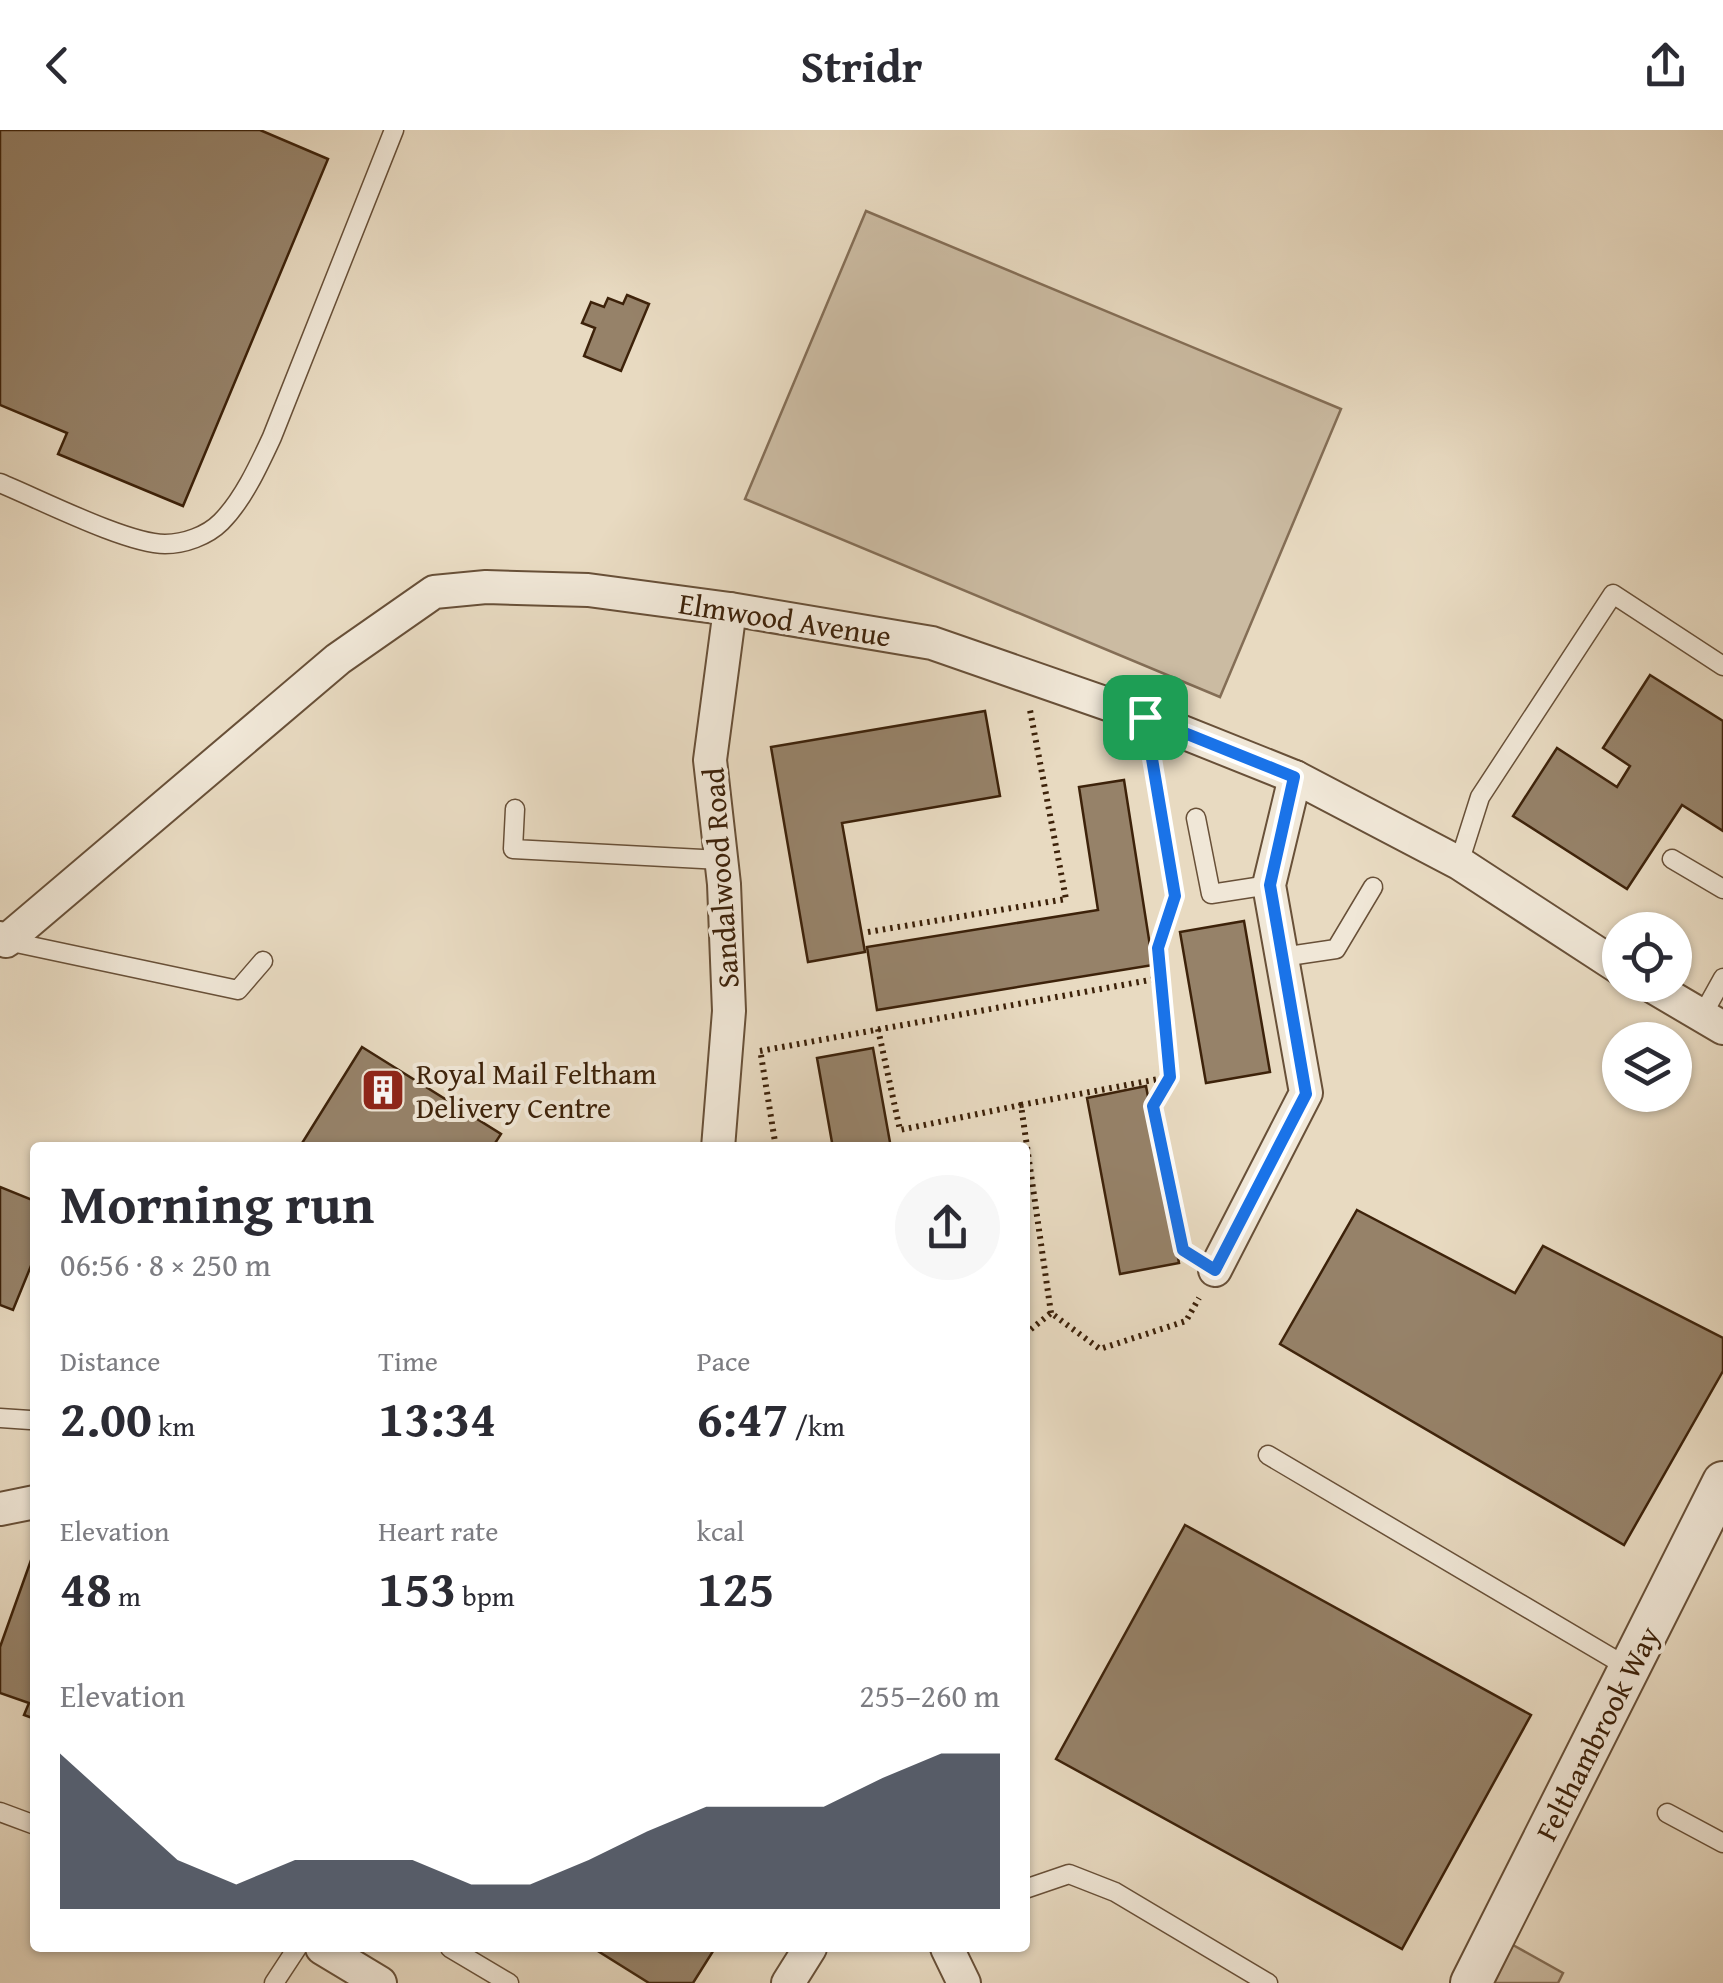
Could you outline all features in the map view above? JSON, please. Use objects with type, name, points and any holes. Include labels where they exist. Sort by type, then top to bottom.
[{"type":"street","name":"Elmwood Avenue","points":[[3,940],[338,659],[434,592],[486,587],[588,590],[932,643],[1145,717],[1294,777],[1459,864],[1602,956]]},
{"type":"street","name":"Sandalwood Road","points":[[718,1142],[729,1011],[722,860],[710,760],[730,609]]},
{"type":"street","points":[[1215,1270],[1306,1094],[1270,885],[1294,777]]},
{"type":"street","points":[[1680,1002],[1713,1021]]},
{"type":"street","name":"Felthambrook Way","points":[[1472,1983],[1723,1482]]},
{"type":"street","points":[[0,1509],[30,1503]]},
{"type":"street","points":[[329,1952],[380,1983]]},
{"type":"street","points":[[788,1983],[807,1952]]},
{"type":"street","points":[[949,1952],[964,1983]]},
{"type":"lane","points":[[0,483],[134,539],[165,544],[197,538],[221,522],[256,471],[272,437],[394,130]]},
{"type":"lane","points":[[1459,864],[1480,797],[1612,594],[1723,666]]},
{"type":"lane","points":[[514,810],[513,849],[722,860]]},
{"type":"lane","points":[[1196,818],[1210,894],[1270,885]]},
{"type":"lane","points":[[1672,858],[1723,889]]},
{"type":"lane","points":[[1282,957],[1336,949],[1372,887]]},
{"type":"lane","points":[[3,940],[238,990],[263,961]]},
{"type":"lane","points":[[1713,1021],[1723,978]]},
{"type":"lane","points":[[0,1418],[30,1420]]},
{"type":"lane","points":[[1268,1455],[1630,1668]]},
{"type":"lane","points":[[0,1812],[30,1823]]},
{"type":"lane","points":[[1667,1813],[1723,1843]]},
{"type":"lane","points":[[1030,1887],[1069,1874],[1115,1892],[1268,1983]]},
{"type":"lane","points":[[274,1983],[294,1952]]},
{"type":"lane","points":[[457,1952],[509,1983]]},
{"type":"path","points":[[868,932],[1066,899],[1024,675]]},
{"type":"path","points":[[1030,1170],[1052,1313],[1100,1349],[1186,1321],[1215,1270],[1183,1250],[1153,1106],[1170,1077],[1158,948],[1175,896],[1145,717]]},
{"type":"path","points":[[726,1046],[760,1051],[1161,978]]},
{"type":"path","points":[[878,1030],[900,1130],[1170,1077]]},
{"type":"path","points":[[760,1051],[775,1142]]},
{"type":"path","points":[[1020,1105],[1026,1142]]},
{"type":"path","points":[[1030,1330],[1052,1313]]},
{"type":"shaded area","points":[[866,211],[1341,409],[1220,697],[745,499]]},
{"type":"shaded area","points":[[1513,1945],[1563,1973],[1558,1983],[1494,1983]]},
{"type":"building","points":[[0,130],[260,130],[328,159],[183,506],[58,454],[67,433],[0,405]]},
{"type":"building","points":[[627,295],[649,304],[621,371],[584,356],[595,328],[582,323],[591,302],[604,307],[608,298],[623,304]]},
{"type":"building","points":[[1650,675],[1723,721],[1723,831],[1682,805],[1627,889],[1513,816],[1557,748],[1617,787],[1630,766],[1603,748]]},
{"type":"building","points":[[985,711],[1000,796],[842,823],[865,952],[808,962],[771,747]]},
{"type":"building","points":[[1124,780],[1153,965],[877,1010],[867,947],[1098,910],[1079,787]]},
{"type":"building","points":[[1244,921],[1270,1072],[1206,1083],[1180,932]]},
{"type":"building","name":"Royal Mail Feltham Delivery Centre","points":[[362,1047],[501,1134],[496,1142],[303,1142]]},
{"type":"building","points":[[873,1048],[890,1142],[832,1142],[817,1058]]},
{"type":"building","points":[[1146,1086],[1179,1263],[1120,1274],[1087,1098]]},
{"type":"building","points":[[0,1187],[30,1199],[30,1268],[13,1310],[0,1305]]},
{"type":"building","points":[[1357,1210],[1515,1293],[1543,1246],[1723,1338],[1723,1371],[1624,1545],[1280,1344]]},
{"type":"building","points":[[1185,1525],[1531,1715],[1402,1949],[1056,1759]]},
{"type":"building","points":[[30,1563],[30,1717],[24,1715],[29,1703],[0,1693],[0,1647]]},
{"type":"building","points":[[599,1952],[712,1952],[693,1983],[649,1983]]},
{"type":"place","name":"Royal Mail Feltham Delivery Centre","points":[[383,1090]]},
{"type":"route","points":[[1145,717],[1294,777],[1270,885],[1306,1094],[1215,1270],[1183,1250],[1153,1106],[1170,1077],[1158,948],[1175,896],[1145,717]]}]
